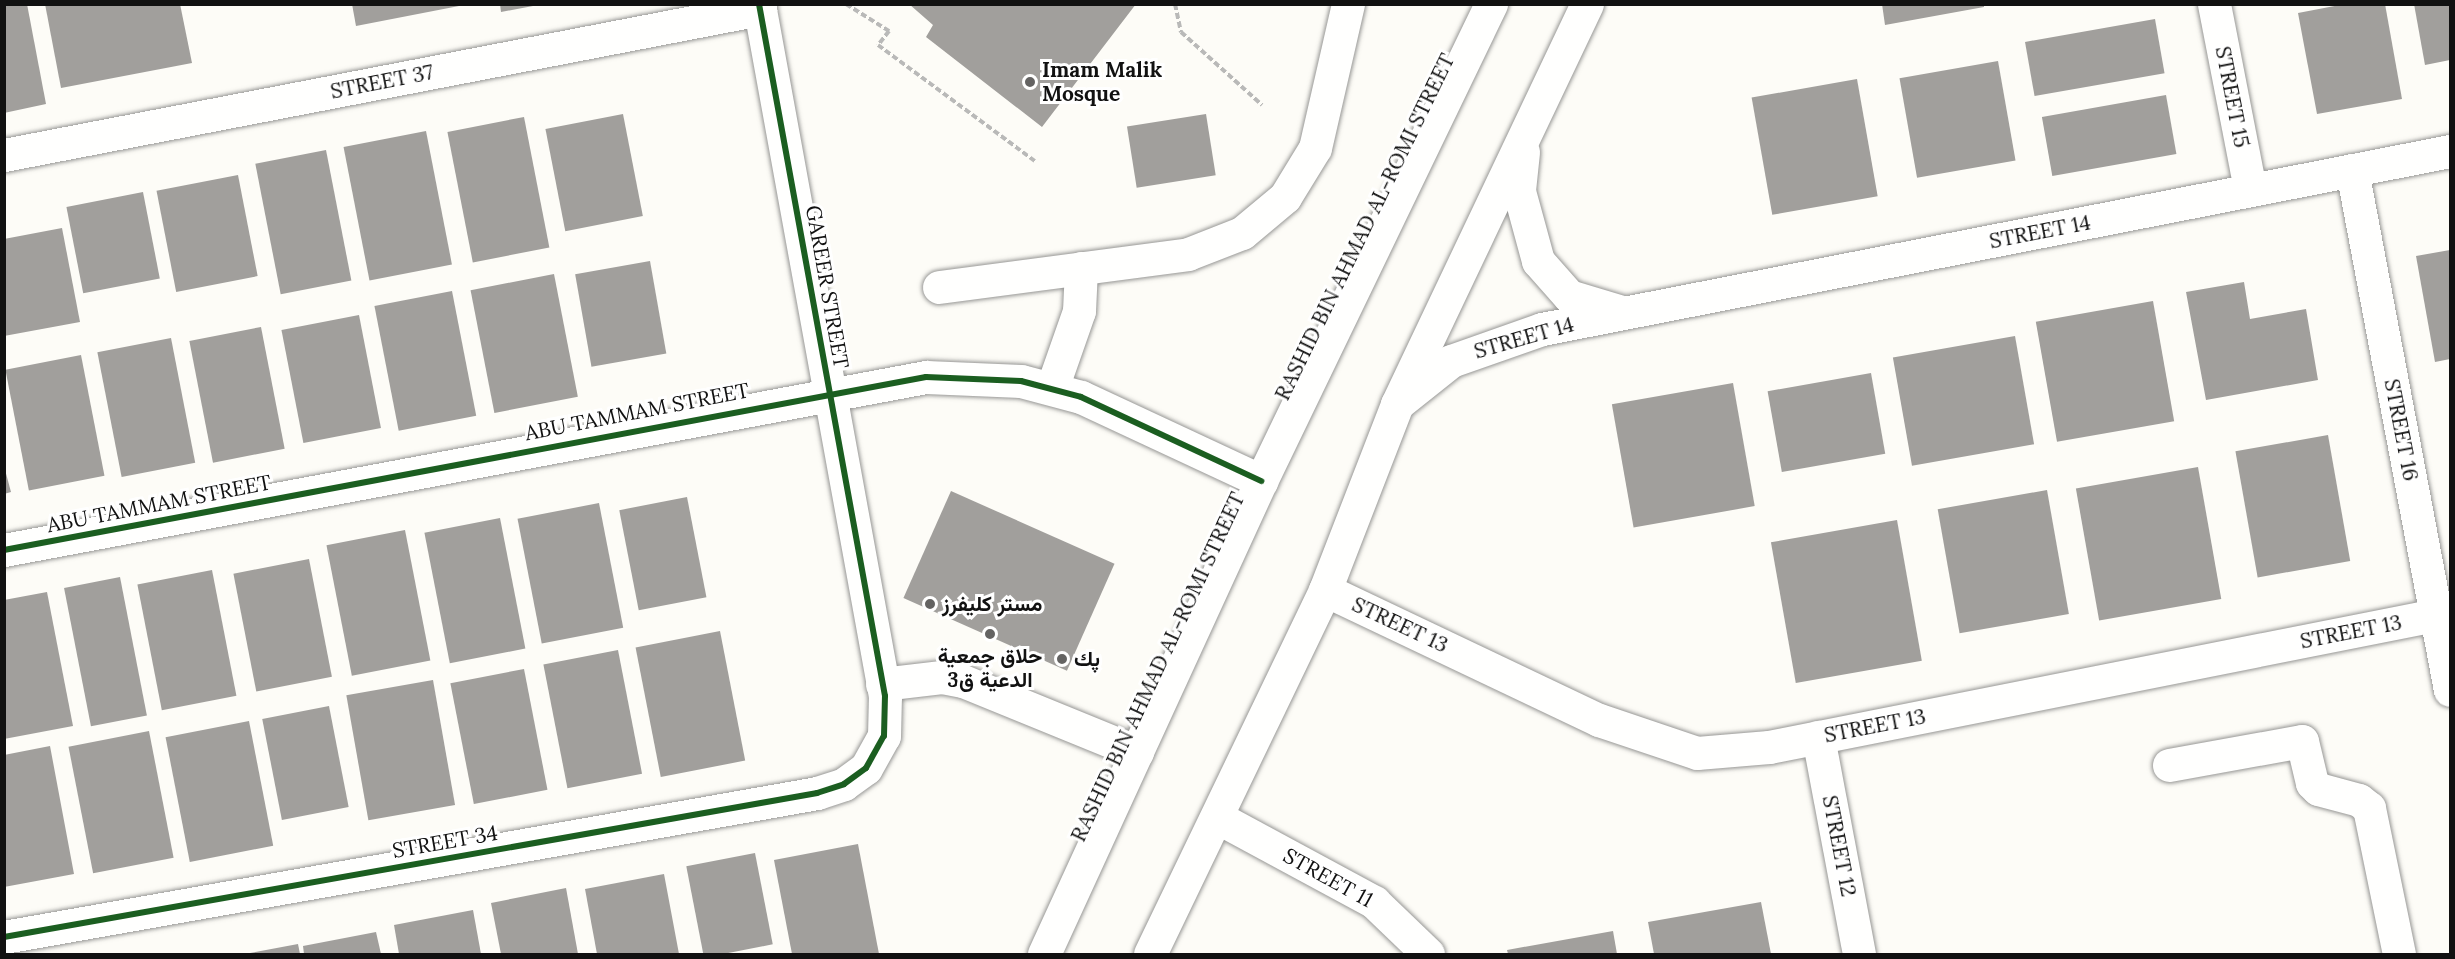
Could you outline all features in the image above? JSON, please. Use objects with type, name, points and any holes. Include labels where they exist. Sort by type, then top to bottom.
[{"type":"street","points":[[939,287],[1188,254],[1224,242],[1265,217],[1296,182],[1314,148],[1348,4]]},
{"type":"street","name":"RASHID BIN AHMAD AL-ROMI STREET","points":[[1044,954],[1261,481],[1491,4]]},
{"type":"street","points":[[1150,954],[1325,590],[1397,404],[1587,4]]},
{"type":"street","name":"STREET 15","points":[[2214,4],[2250,190]]},
{"type":"street","name":"STREET 37","points":[[4,155],[759,7]]},
{"type":"street","name":"GAREER STREET","points":[[759,7],[882,684],[886,716],[877,753]]},
{"type":"street","name":"STREET 14","points":[[1529,125],[1519,190],[1538,261],[1569,296],[1630,313]]},
{"type":"street","name":"STREET 14","points":[[1397,404],[1437,371],[1478,349],[1542,329],[2451,151]]},
{"type":"street","name":"STREET 16","points":[[2352,170],[2443,614],[2451,690]]},
{"type":"street","points":[[1052,388],[1079,311],[1081,268]]},
{"type":"street","name":"ABU TAMMAM STREET","points":[[4,550],[829,392],[958,376],[1052,388],[1081,397],[1261,481]]},
{"type":"street","name":"STREET 13","points":[[1325,590],[1599,720],[1661,744],[1697,753],[1818,738],[2443,614]]},
{"type":"street","points":[[882,684],[942,677],[963,681],[1137,752]]},
{"type":"street","name":"STREET 12","points":[[1818,738],[1859,954]]},
{"type":"street","points":[[2169,765],[2302,741],[2312,783],[2318,789],[2359,800],[2369,808],[2399,954]]},
{"type":"street","name":"STREET 34","points":[[4,937],[817,793],[854,778],[877,753]]},
{"type":"street","name":"STREET 11","points":[[1217,817],[1374,902],[1428,954]]},
{"type":"path","points":[[846,4],[889,31],[878,45],[1035,161]]},
{"type":"path","points":[[1176,4],[1181,32],[1262,105]]},
{"type":"building","points":[[4,4],[27,4],[46,104],[4,113]]},
{"type":"building","points":[[45,4],[180,4],[192,63],[61,88]]},
{"type":"building","points":[[352,4],[459,4],[459,6],[356,26]]},
{"type":"building","points":[[500,4],[533,4],[533,6],[501,12]]},
{"type":"building","name":"Imam Malik Mosque","points":[[909,4],[1136,4],[1042,127],[926,37],[933,25]]},
{"type":"building","points":[[1882,4],[1984,4],[1984,7],[1885,25]]},
{"type":"building","points":[[2345,4],[2385,4],[2402,99],[2317,114],[2298,13]]},
{"type":"building","points":[[2414,4],[2450,4],[2450,60],[2425,65]]},
{"type":"building","points":[[2155,19],[2165,73],[2035,96],[2025,42]]},
{"type":"building","points":[[1998,61],[2016,160],[1917,178],[1900,78]]},
{"type":"building","points":[[1857,79],[1878,196],[1772,215],[1752,98]]},
{"type":"building","points":[[2166,95],[2176,154],[2052,176],[2042,117]]},
{"type":"building","points":[[623,114],[643,216],[565,231],[545,129]]},
{"type":"building","points":[[1206,114],[1216,175],[1137,188],[1127,127]]},
{"type":"building","points":[[524,117],[549,248],[473,262],[447,132]]},
{"type":"building","points":[[426,131],[452,265],[369,281],[344,147]]},
{"type":"building","points":[[326,150],[351,281],[281,294],[255,164]]},
{"type":"building","points":[[238,175],[258,276],[176,292],[157,191]]},
{"type":"building","points":[[143,192],[160,278],[83,293],[66,207]]},
{"type":"building","points":[[62,228],[80,322],[4,336],[4,239]]},
{"type":"building","points":[[2450,250],[2450,359],[2435,362],[2416,256]]},
{"type":"building","points":[[650,261],[666,354],[591,367],[575,274]]},
{"type":"building","points":[[554,274],[578,397],[494,413],[471,290]]},
{"type":"building","points":[[2244,282],[2250,319],[2306,309],[2318,380],[2206,400],[2186,292]]},
{"type":"building","points":[[452,291],[476,416],[399,431],[374,306]]},
{"type":"building","points":[[2153,301],[2174,421],[2057,442],[2036,322]]},
{"type":"building","points":[[359,315],[381,428],[303,443],[281,330]]},
{"type":"building","points":[[261,327],[285,449],[213,463],[189,341]]},
{"type":"building","points":[[2015,336],[2034,444],[1912,466],[1893,358]]},
{"type":"building","points":[[171,338],[195,463],[122,477],[97,352]]},
{"type":"building","points":[[81,355],[104,476],[29,490],[5,370]]},
{"type":"building","points":[[1871,373],[1885,454],[1782,472],[1768,391]]},
{"type":"building","points":[[1733,383],[1755,506],[1634,527],[1612,404]]},
{"type":"building","points":[[2328,435],[2350,561],[2258,577],[2235,451]]},
{"type":"building","points":[[4,466],[11,492],[4,494]]},
{"type":"building","points":[[2198,467],[2221,599],[2099,620],[2076,489]]},
{"type":"building","points":[[2047,490],[2069,614],[1960,633],[1938,509]]},
{"type":"building","points":[[951,491],[1115,564],[1067,671],[903,598]]},
{"type":"building","points":[[687,497],[706,597],[639,610],[619,510]]},
{"type":"building","points":[[599,503],[623,628],[542,644],[518,519]]},
{"type":"building","points":[[500,518],[525,649],[450,663],[424,533]]},
{"type":"building","points":[[1897,520],[1922,661],[1796,683],[1771,542]]},
{"type":"building","points":[[405,530],[430,661],[352,676],[326,545]]},
{"type":"building","points":[[309,559],[332,677],[256,691],[233,574]]},
{"type":"building","points":[[212,570],[236,696],[162,710],[137,585]]},
{"type":"building","points":[[120,577],[147,715],[91,726],[64,588]]},
{"type":"building","points":[[47,592],[73,726],[4,739],[4,600]]},
{"type":"building","points":[[720,631],[745,761],[661,777],[636,647]]},
{"type":"building","points":[[618,650],[642,774],[567,788],[543,665]]},
{"type":"building","points":[[524,669],[547,790],[474,804],[450,683]]},
{"type":"building","points":[[433,680],[455,805],[368,820],[346,695]]},
{"type":"building","points":[[329,706],[349,807],[282,820],[262,719]]},
{"type":"building","points":[[249,721],[273,846],[190,862],[166,737]]},
{"type":"building","points":[[149,731],[174,858],[93,873],[69,747]]},
{"type":"building","points":[[50,746],[74,874],[4,887],[4,755]]},
{"type":"building","points":[[858,844],[879,954],[792,954],[774,860]]},
{"type":"building","points":[[755,853],[773,944],[723,954],[703,954],[686,866]]},
{"type":"building","points":[[664,874],[679,954],[597,954],[585,889]]},
{"type":"building","points":[[566,888],[578,954],[501,954],[491,903]]},
{"type":"building","points":[[1761,902],[1771,954],[1654,954],[1648,922]]},
{"type":"building","points":[[473,910],[481,954],[399,954],[394,925]]},
{"type":"building","points":[[1613,931],[1617,954],[1508,954],[1507,950]]},
{"type":"building","points":[[376,932],[381,954],[304,954],[303,946]]},
{"type":"building","points":[[298,944],[300,954],[250,954],[250,953]]},
{"type":"cycle path","points":[[4,937],[817,793],[844,784],[866,768],[884,736],[885,696],[759,4]]},
{"type":"cycle path","points":[[4,550],[926,377],[1021,381],[1081,397],[1261,481]]},
{"type":"place","name":"Imam Malik Mosque","points":[[1030,82]]},
{"type":"place","name":"مستر كليفرز","points":[[930,604]]},
{"type":"place","name":"حلاق جمعية الدعية ق3","points":[[990,634]]},
{"type":"place","name":"پك","points":[[1062,659]]}]
